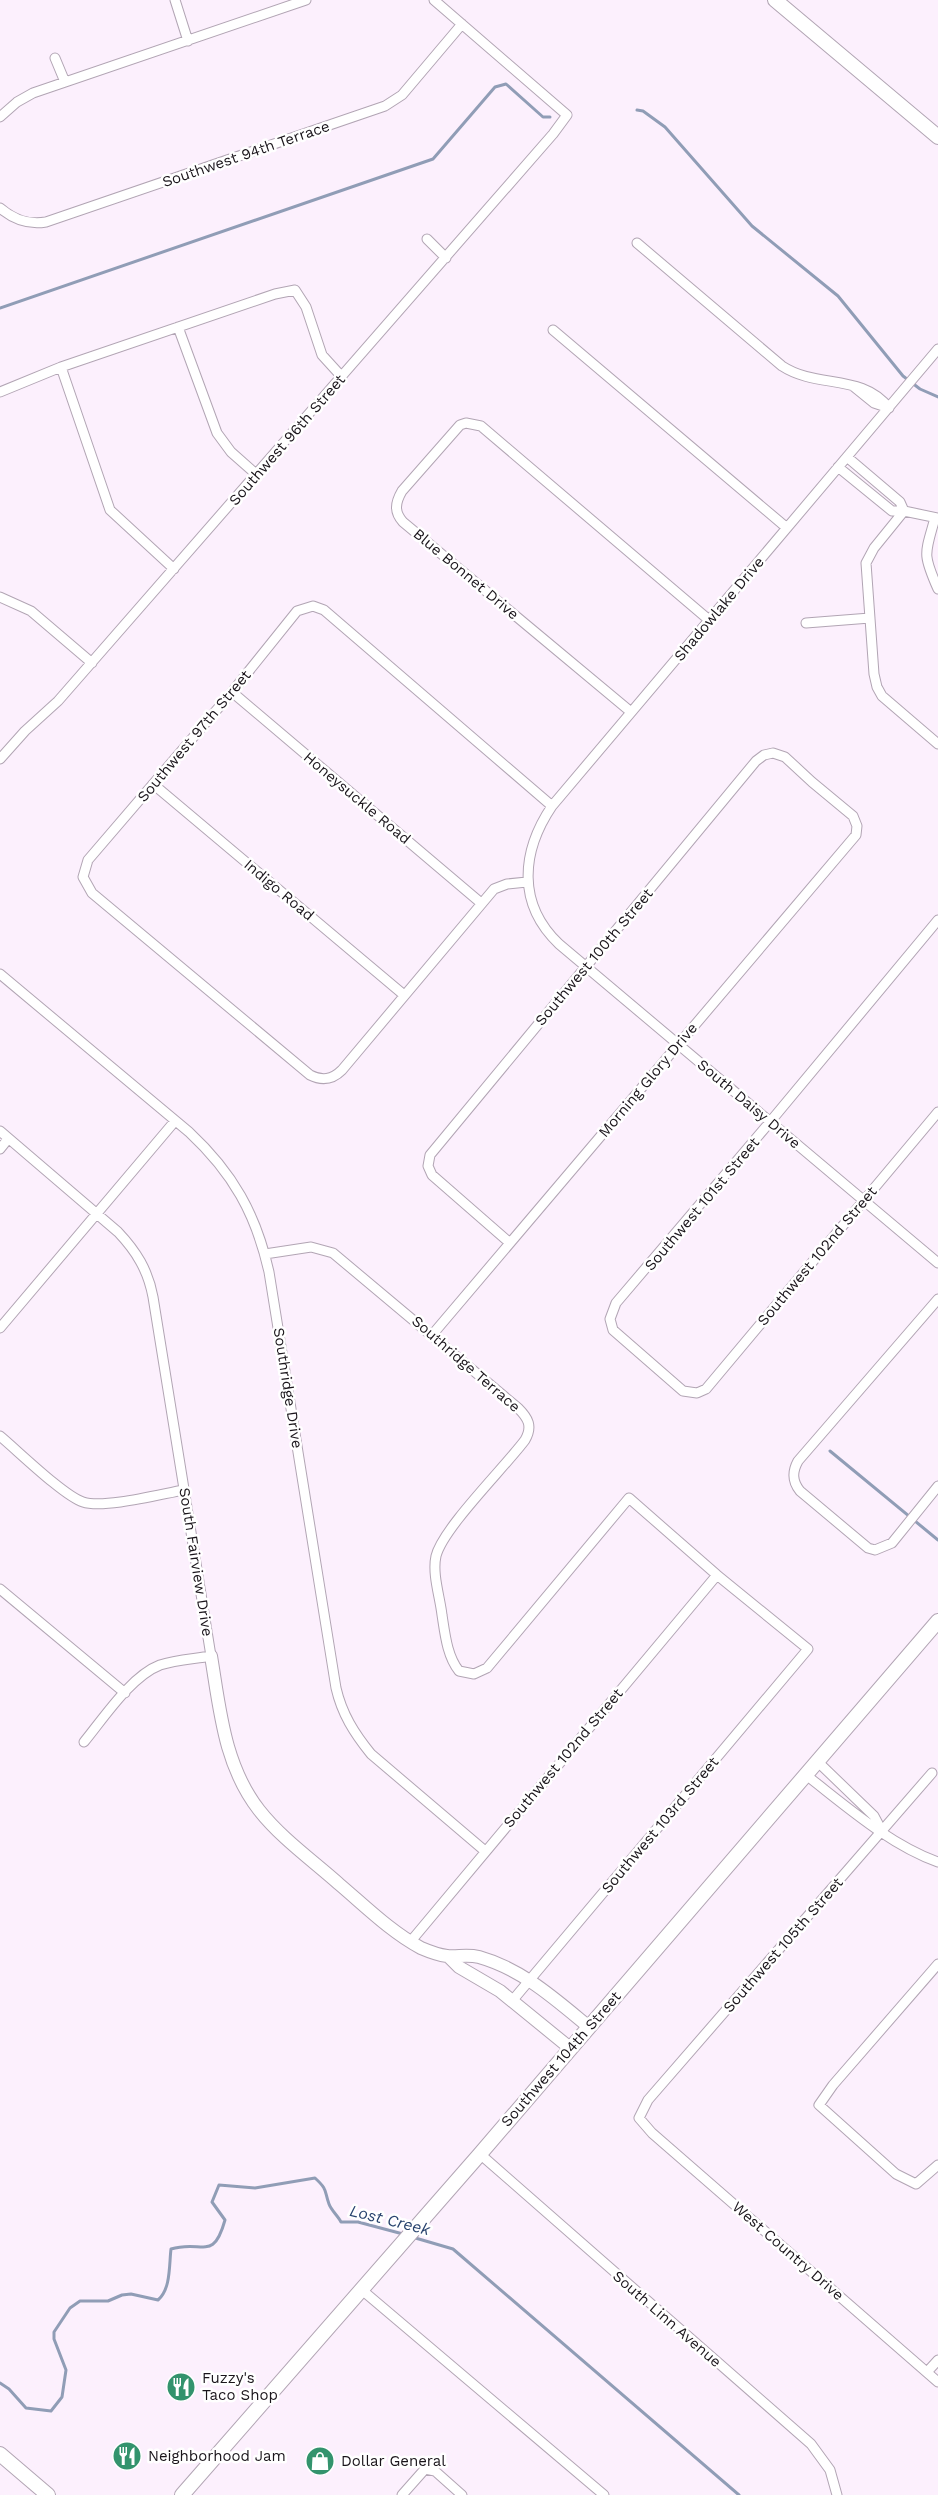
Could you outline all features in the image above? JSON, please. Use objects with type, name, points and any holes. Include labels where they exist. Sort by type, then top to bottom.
[{"type":"main road","points":[[775,0],[938,137]]},
{"type":"main road","name":"Southwest 104th Street","points":[[182,2495],[480,2154],[938,1621]]},
{"type":"main road","points":[[0,2454],[48,2495]]},
{"type":"street","points":[[175,0],[188,41]]},
{"type":"street","points":[[0,117],[24,98],[65,81],[306,0]]},
{"type":"street","points":[[434,0],[462,24]]},
{"type":"street","name":"Southwest 96th Street","points":[[0,759],[25,731],[49,711],[92,663],[446,258],[567,115],[462,24]]},
{"type":"street","name":"Southwest 94th Terrace","points":[[0,208],[18,220],[46,222],[385,106],[402,95],[462,24]]},
{"type":"street","points":[[55,58],[65,81]]},
{"type":"street","points":[[427,239],[446,258]]},
{"type":"street","points":[[637,243],[782,366],[805,377],[871,390],[889,408]]},
{"type":"street","points":[[0,392],[62,367],[295,290],[306,307],[322,356],[342,377]]},
{"type":"street","points":[[178,327],[217,433],[231,452],[256,474]]},
{"type":"street","points":[[553,330],[787,528]]},
{"type":"street","name":"Shadowlake Drive","points":[[527,882],[536,834],[552,806],[938,349]]},
{"type":"street","points":[[62,367],[110,510],[174,569]]},
{"type":"street","name":"Blue Bonnet Drive","points":[[631,712],[400,518],[396,504],[402,491],[456,428],[470,423],[484,429],[709,620]]},
{"type":"street","points":[[847,457],[900,502],[904,511]]},
{"type":"street","points":[[838,467],[892,512],[904,511],[937,518],[925,554],[927,565],[938,589]]},
{"type":"street","points":[[904,511],[868,558],[866,571],[874,674],[880,692],[938,744]]},
{"type":"street","points":[[0,597],[31,611],[92,663]]},
{"type":"street","name":"Southwest 97th Street","points":[[404,995],[333,1078],[324,1079],[310,1075],[93,893],[83,880],[88,860],[232,692],[297,611],[313,606],[324,610],[552,806]]},
{"type":"street","points":[[806,623],[870,618]]},
{"type":"street","name":"Honeysuckle Road","points":[[232,692],[481,903]]},
{"type":"street","name":"Southwest 100th Street","points":[[510,1243],[432,1175],[428,1166],[430,1155],[756,761],[768,754],[785,757],[819,789],[849,812],[857,823]]},
{"type":"street","name":"Indigo Road","points":[[153,784],[404,995]]},
{"type":"street","name":"Morning Glory Drive","points":[[432,1335],[852,841],[857,834],[857,823]]},
{"type":"street","points":[[404,995],[481,903],[498,887],[527,882]]},
{"type":"street","name":"South Daisy Drive","points":[[527,882],[544,928],[559,944],[938,1263]]},
{"type":"street","name":"Southwest 101st Street","points":[[693,1394],[677,1386],[620,1337],[610,1323],[610,1314],[616,1303],[771,1122],[938,920]]},
{"type":"street","name":"Southridge Drive","points":[[0,974],[203,1145],[229,1177],[254,1219],[265,1254],[336,1688],[343,1711],[357,1738],[371,1754],[485,1851]]},
{"type":"street","name":"Southwest 102nd Street","points":[[693,1394],[702,1392],[711,1384],[938,1112]]},
{"type":"street","points":[[0,1328],[175,1121]]},
{"type":"street","name":"South Fairview Drive","points":[[0,1131],[118,1232],[135,1250],[148,1277],[228,1751],[242,1784],[259,1810],[287,1839],[383,1921],[411,1941],[423,1948],[448,1956],[464,1954],[510,1969],[529,1980],[589,2027]]},
{"type":"street","points":[[0,1149],[9,1139]]},
{"type":"street","name":"Southridge Terrace","points":[[265,1254],[303,1247],[325,1249],[346,1262],[518,1408],[530,1424],[525,1440],[447,1535],[436,1556],[436,1571],[450,1654],[459,1671],[474,1674],[487,1668],[629,1498],[717,1575]]},
{"type":"street","points":[[938,1299],[798,1461],[794,1481],[800,1491],[868,1548],[880,1549],[892,1543],[938,1486]]},
{"type":"street","points":[[0,1436],[82,1502],[109,1503],[184,1490]]},
{"type":"street","name":"Southwest 102nd Street","points":[[411,1941],[717,1575]]},
{"type":"street","name":"Southwest 103rd Street","points":[[512,2001],[808,1649],[717,1575]]},
{"type":"street","points":[[0,1588],[125,1694]]},
{"type":"street","points":[[84,1742],[125,1694],[152,1669],[169,1663],[211,1656]]},
{"type":"street","points":[[818,1762],[874,1816],[882,1831]]},
{"type":"street","name":"Southwest 105th Street","points":[[639,2118],[648,2100],[932,1773]]},
{"type":"street","points":[[806,1775],[869,1824],[911,1851],[938,1862]]},
{"type":"street","name":"South Fairview Drive","points":[[448,1956],[459,1967],[512,2001],[570,2049]]},
{"type":"street","points":[[938,1964],[833,2085],[819,2105],[896,2174],[916,2184],[938,2165]]},
{"type":"street","name":"West Country Drive","points":[[639,2118],[652,2133],[938,2382]]},
{"type":"street","name":"South Linn Avenue","points":[[480,2154],[811,2444],[830,2470],[837,2495]]},
{"type":"street","points":[[362,2290],[604,2495]]},
{"type":"street","points":[[927,2372],[938,2360]]},
{"type":"street","points":[[402,2495],[425,2469],[435,2471],[462,2495]]},
{"type":"waterway","points":[[0,308],[433,159],[495,87],[506,84],[543,117],[550,117]]},
{"type":"waterway","points":[[637,110],[643,111],[665,127],[752,226],[838,296],[903,376],[920,389],[938,397]]},
{"type":"waterway","points":[[830,1451],[938,1540]]},
{"type":"waterway","name":"Lost Creek","points":[[0,2383],[9,2389],[26,2408],[51,2411],[62,2397],[66,2370],[54,2339],[54,2332],[70,2308],[80,2301],[108,2301],[131,2294],[158,2300],[167,2283],[171,2249],[205,2247],[216,2241],[221,2233],[225,2220],[212,2202],[219,2185],[255,2188],[315,2178],[324,2188],[330,2206],[341,2222],[358,2222],[403,2234]]},
{"type":"waterway","name":"Lost Creek","points":[[412,2237],[453,2249],[739,2495]]},
{"type":"place","name":"Fuzzy's Taco Shop","points":[[181,2387]]},
{"type":"place","name":"Neighborhood Jam","points":[[127,2456]]},
{"type":"place","name":"Dollar General","points":[[320,2461]]}]
